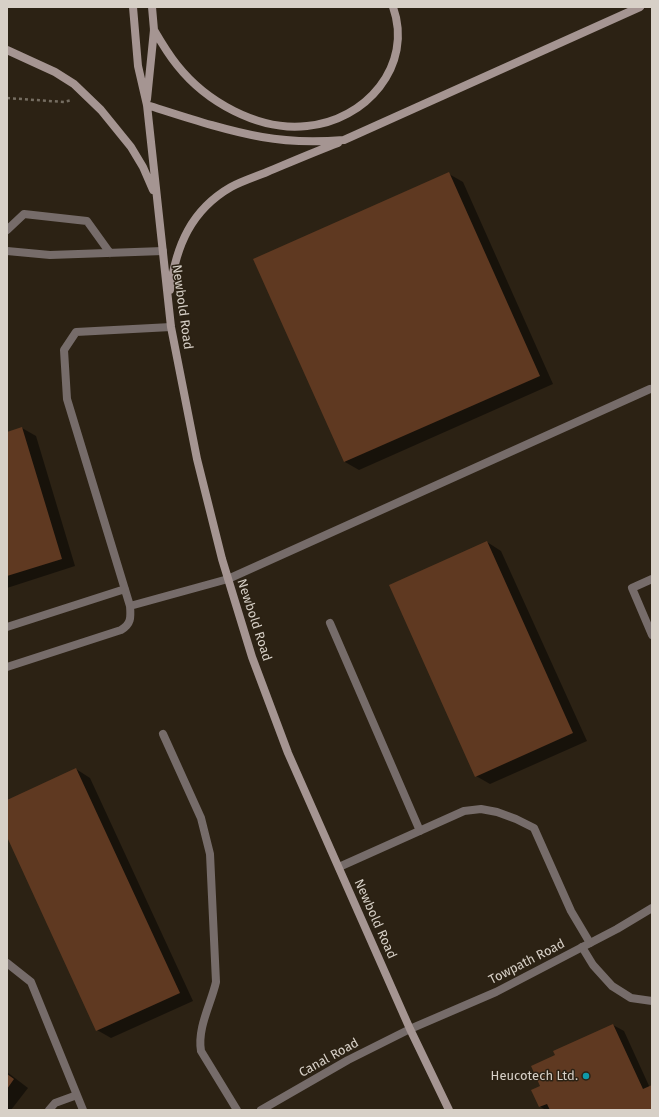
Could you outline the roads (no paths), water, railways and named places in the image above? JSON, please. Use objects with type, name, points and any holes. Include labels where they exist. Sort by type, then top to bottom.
[{"type":"main road","name":"Newbold Road","points":[[133,7],[138,66],[147,105],[171,327],[197,459],[228,579],[252,657],[288,753],[410,1029],[449,1110]]},
{"type":"main road","name":"Newbold Road","points":[[147,105],[154,30],[152,7]]},
{"type":"main road","points":[[154,30],[177,65],[194,83],[218,102],[234,111],[269,124],[288,127],[308,126],[326,122],[345,115],[366,102],[379,89],[388,74],[395,57],[398,39],[396,15],[393,7]]},
{"type":"main road","points":[[168,303],[173,270],[179,249],[188,229],[195,218],[210,201],[232,186],[344,140],[640,7]]},
{"type":"main road","points":[[7,50],[55,72],[74,84],[102,110],[131,147],[144,167],[157,198]]},
{"type":"main road","points":[[147,105],[230,130],[262,137],[295,141],[344,140]]},
{"type":"street","points":[[7,230],[24,214],[87,221],[110,253]]},
{"type":"street","points":[[7,250],[50,255],[163,251]]},
{"type":"street","points":[[7,668],[121,630],[130,622],[130,606],[67,399],[64,350],[76,332],[171,327]]},
{"type":"street","points":[[130,606],[228,579],[650,389]]},
{"type":"street","points":[[652,579],[632,588],[652,635]]},
{"type":"street","points":[[7,627],[125,589]]},
{"type":"street","points":[[330,623],[420,831]]},
{"type":"street","points":[[163,734],[201,818],[210,854],[216,982],[200,1032],[200,1051],[237,1110]]},
{"type":"street","points":[[339,867],[464,811],[481,809],[497,812],[516,819],[534,828],[586,945],[593,965],[612,986],[631,998],[652,1001]]},
{"type":"street","name":"Towpath Road","points":[[410,1029],[496,992],[617,929],[652,908]]},
{"type":"street","points":[[7,963],[31,982],[83,1110]]},
{"type":"street","name":"Canal Road","points":[[261,1110],[348,1060],[410,1029]]},
{"type":"street","points":[[49,1110],[55,1103],[77,1095]]},
{"type":"place","name":"Heucotech Ltd.","points":[[586,1076]]}]
